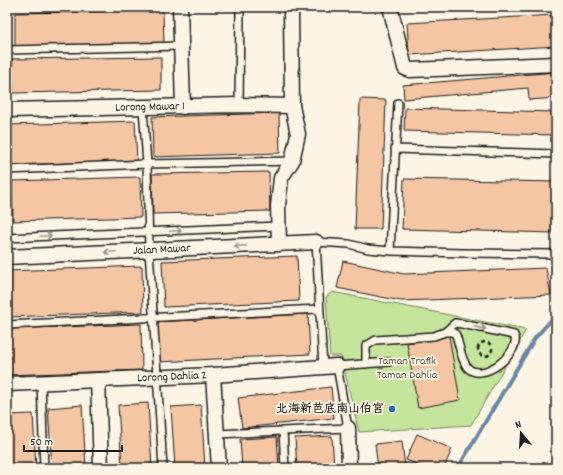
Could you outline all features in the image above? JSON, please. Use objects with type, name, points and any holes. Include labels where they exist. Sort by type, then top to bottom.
[{"type":"street","points":[[180,7],[183,107]]},
{"type":"street","points":[[279,244],[278,206],[281,178],[292,161],[298,134],[292,106],[291,7]]},
{"type":"street","points":[[390,7],[405,68],[410,70],[556,64]]},
{"type":"street","name":"Lorong Mawar 1","points":[[7,110],[292,106]]},
{"type":"street","name":"Jalan Mawar","points":[[7,257],[316,242]]},
{"type":"street","name":"Lorong Dahlia 2","points":[[7,384],[213,375],[337,366]]},
{"type":"street","points":[[213,375],[219,468]]},
{"type":"street","points":[[98,380],[101,468]]},
{"type":"street","points":[[348,428],[349,468]]},
{"type":"lane","points":[[239,106],[240,7]]},
{"type":"lane","points":[[7,50],[182,46]]},
{"type":"lane","points":[[390,251],[398,103]]},
{"type":"lane","points":[[143,108],[147,164],[149,250],[163,468]]},
{"type":"lane","points":[[395,149],[556,154]]},
{"type":"lane","points":[[7,170],[147,164],[292,161]]},
{"type":"lane","points":[[7,238],[278,226]]},
{"type":"lane","points":[[323,367],[316,242],[349,244],[368,249],[390,251],[556,254]]},
{"type":"lane","points":[[7,325],[319,309]]},
{"type":"lane","points":[[366,364],[366,346],[376,340],[434,336],[446,332],[453,332],[456,335],[465,364],[468,368],[479,372],[494,368],[498,365],[516,343],[516,338],[514,335],[462,324],[455,323],[446,332]]},
{"type":"lane","points":[[217,434],[348,428],[337,366],[389,362]]},
{"type":"lane","points":[[41,382],[44,468]]},
{"type":"lane","points":[[283,431],[285,468]]},
{"type":"path","points":[[483,342],[488,343],[491,346],[492,351],[489,355],[482,356],[478,352],[478,346],[483,342]]},
{"type":"green space","name":"Taman Trafik Taman Dahlia","points":[[332,292],[526,330],[471,425],[359,432],[341,356],[330,356],[326,297]]},
{"type":"building","points":[[163,10],[164,43],[15,46],[15,13]]},
{"type":"building","points":[[556,15],[556,46],[409,55],[407,23]]},
{"type":"building","points":[[161,57],[161,90],[13,93],[12,59]]},
{"type":"building","points":[[556,72],[556,98],[529,100],[528,88],[404,99],[403,85]]},
{"type":"building","points":[[360,99],[386,100],[381,229],[355,229]]},
{"type":"building","points":[[405,108],[556,112],[556,135],[404,131]]},
{"type":"building","points":[[279,113],[280,153],[153,157],[152,117]]},
{"type":"building","points":[[135,121],[137,161],[9,165],[8,125]]},
{"type":"building","points":[[269,172],[270,211],[153,214],[152,174]]},
{"type":"building","points":[[140,177],[141,217],[13,221],[12,181]]},
{"type":"building","points":[[404,179],[556,182],[556,233],[402,229]]},
{"type":"building","points":[[297,256],[299,301],[164,307],[162,261]]},
{"type":"building","points":[[343,261],[404,274],[546,268],[551,295],[401,301],[337,288]]},
{"type":"building","points":[[142,266],[143,312],[8,317],[7,271]]},
{"type":"building","points":[[308,314],[310,354],[158,362],[156,322]]},
{"type":"building","points":[[141,324],[142,370],[7,375],[7,329]]},
{"type":"building","points":[[449,336],[460,400],[418,408],[407,343]]},
{"type":"building","points":[[331,387],[334,418],[242,428],[238,398]]},
{"type":"building","points":[[148,403],[152,468],[122,468],[118,405]]},
{"type":"building","points":[[82,405],[86,468],[52,468],[48,408]]},
{"type":"building","points":[[201,405],[205,468],[175,468],[171,407]]},
{"type":"building","points":[[33,414],[36,468],[7,468],[7,415]]},
{"type":"building","points":[[417,434],[452,449],[444,468],[426,468],[406,460]]},
{"type":"building","points":[[332,436],[334,468],[297,468],[295,438]]},
{"type":"building","points":[[277,437],[279,468],[242,468],[240,439]]},
{"type":"building","points":[[402,441],[405,468],[378,468],[375,444]]},
{"type":"waterway","points":[[458,468],[535,338],[552,319],[556,312]]},
{"type":"place","name":"北海新芭底南山伯宫","points":[[392,409]]}]
